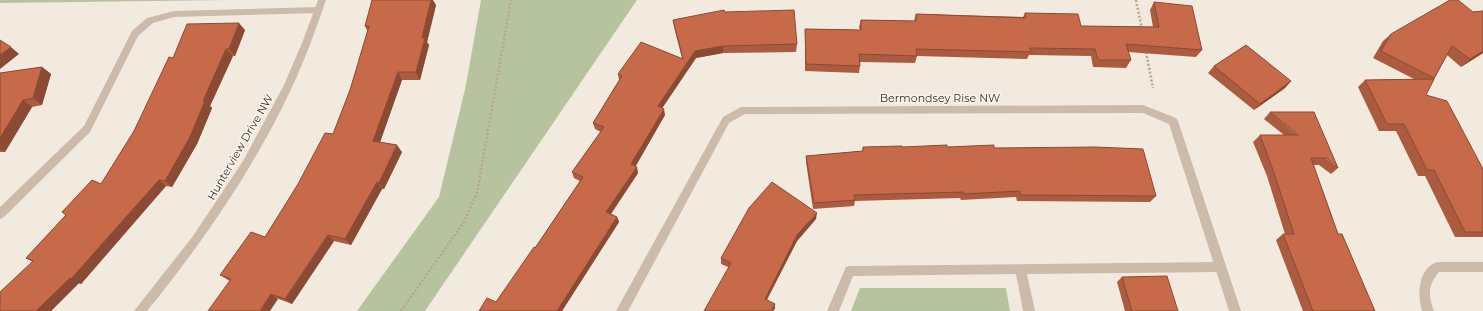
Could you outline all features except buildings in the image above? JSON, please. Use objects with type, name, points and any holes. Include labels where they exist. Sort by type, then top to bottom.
[{"type":"street","points":[[0,214],[87,128],[136,34],[150,20],[174,14],[321,5]]},
{"type":"street","name":"Hunterview Drive NW","points":[[140,311],[171,275],[229,194],[288,89],[321,5]]},
{"type":"street","name":"Bermondsey Rise NW","points":[[622,311],[726,120],[744,110],[1143,109],[1172,121],[1235,311]]},
{"type":"street","points":[[833,311],[850,272],[1220,267]]},
{"type":"street","points":[[1428,311],[1424,302],[1424,286],[1428,276],[1437,267],[1483,267]]},
{"type":"street","points":[[1021,270],[1029,311]]},
{"type":"path","points":[[401,311],[464,222],[477,193],[511,0]]},
{"type":"path","points":[[1136,0],[1143,36]]},
{"type":"path","points":[[1146,51],[1152,88]]},
{"type":"green space","points":[[0,0],[229,0],[0,3]]},
{"type":"green space","points":[[481,0],[637,0],[425,311],[357,311],[439,197],[466,85]]},
{"type":"green space","points":[[860,288],[1006,288],[1010,311],[851,311]]}]
